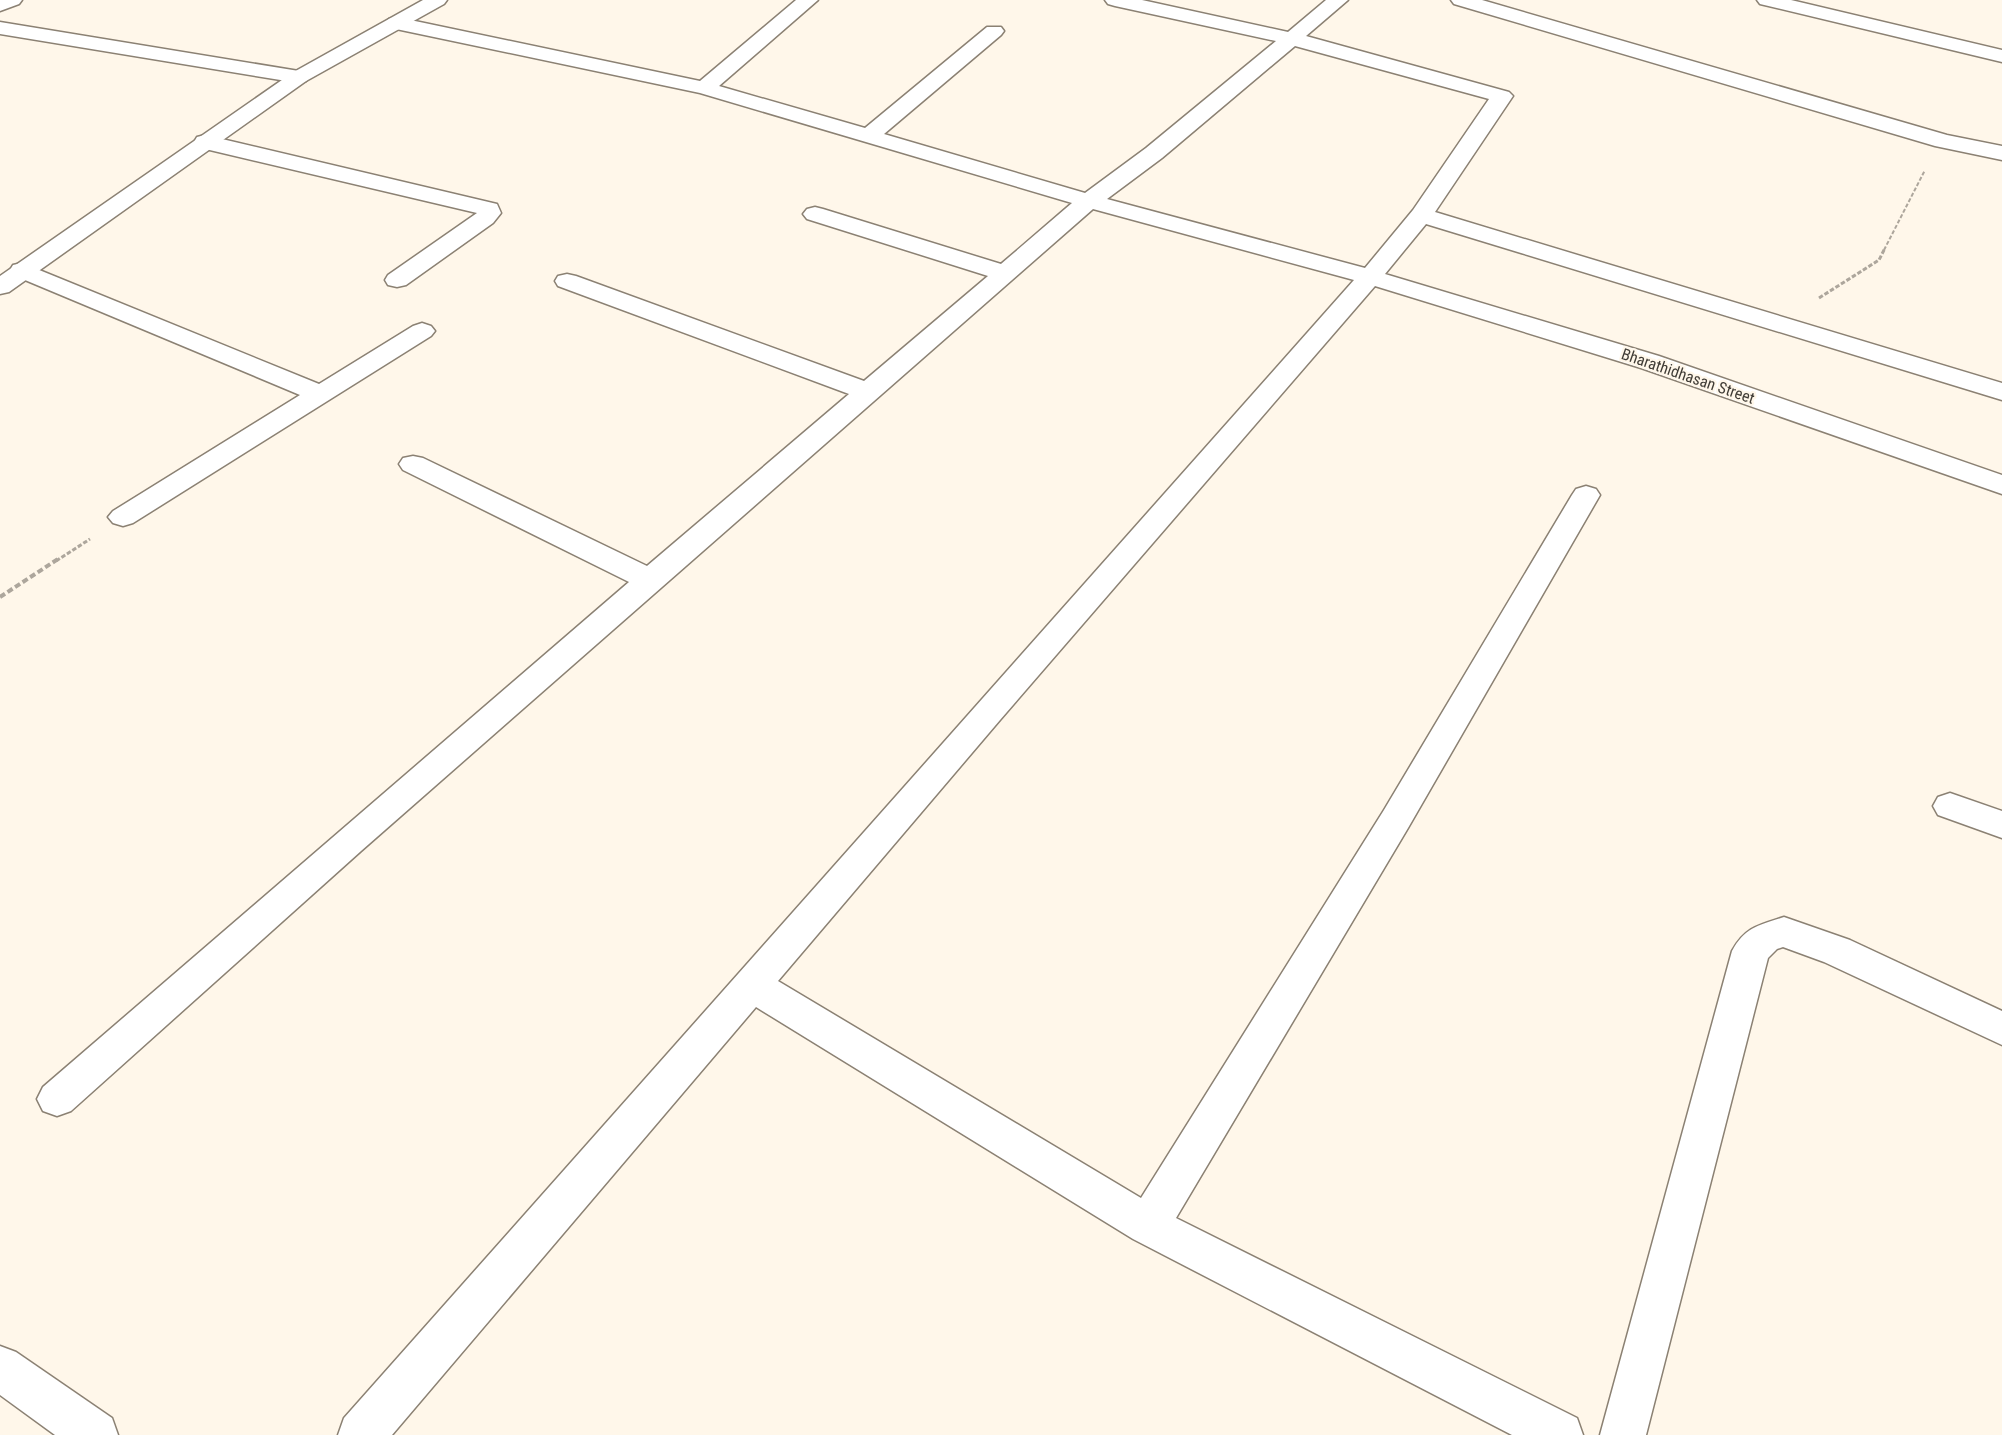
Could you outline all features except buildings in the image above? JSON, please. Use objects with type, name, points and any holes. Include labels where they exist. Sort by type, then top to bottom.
[{"type":"street","points":[[0,5],[12,0]]},
{"type":"street","points":[[0,287],[299,78],[437,0]]},
{"type":"street","points":[[704,88],[808,0]]},
{"type":"street","points":[[362,1435],[1370,277],[1420,215],[1502,96],[1290,38],[1115,0]]},
{"type":"street","points":[[57,1099],[357,834],[1005,273],[1089,201],[1154,153],[1338,0]]},
{"type":"street","points":[[1461,0],[1943,141],[2002,153]]},
{"type":"street","points":[[1767,0],[2002,56]]},
{"type":"street","name":"Bharathidhasan Street","points":[[396,23],[704,88],[1089,201],[1370,277],[1650,362],[2002,485]]},
{"type":"street","points":[[0,27],[299,78]]},
{"type":"street","points":[[870,135],[994,31]]},
{"type":"street","points":[[205,142],[489,209],[485,218],[397,280]]},
{"type":"street","points":[[815,214],[1005,273]]},
{"type":"street","points":[[1420,215],[2002,392]]},
{"type":"street","points":[[22,270],[321,394]]},
{"type":"street","points":[[567,281],[868,392]]},
{"type":"street","points":[[123,518],[422,331]]},
{"type":"street","points":[[413,464],[650,580]]},
{"type":"street","points":[[1148,1225],[1396,819],[1586,495]]},
{"type":"street","points":[[1950,806],[2002,825]]},
{"type":"street","points":[[1623,1435],[1751,951],[1764,938],[1784,932],[1837,951],[2002,1029]]},
{"type":"street","points":[[752,985],[1148,1225],[1560,1435]]},
{"type":"street","points":[[0,1368],[95,1435]]},
{"type":"path","points":[[1788,328],[1819,299],[1878,260],[1930,160],[1943,141]]},
{"type":"path","points":[[0,597],[123,518]]}]
